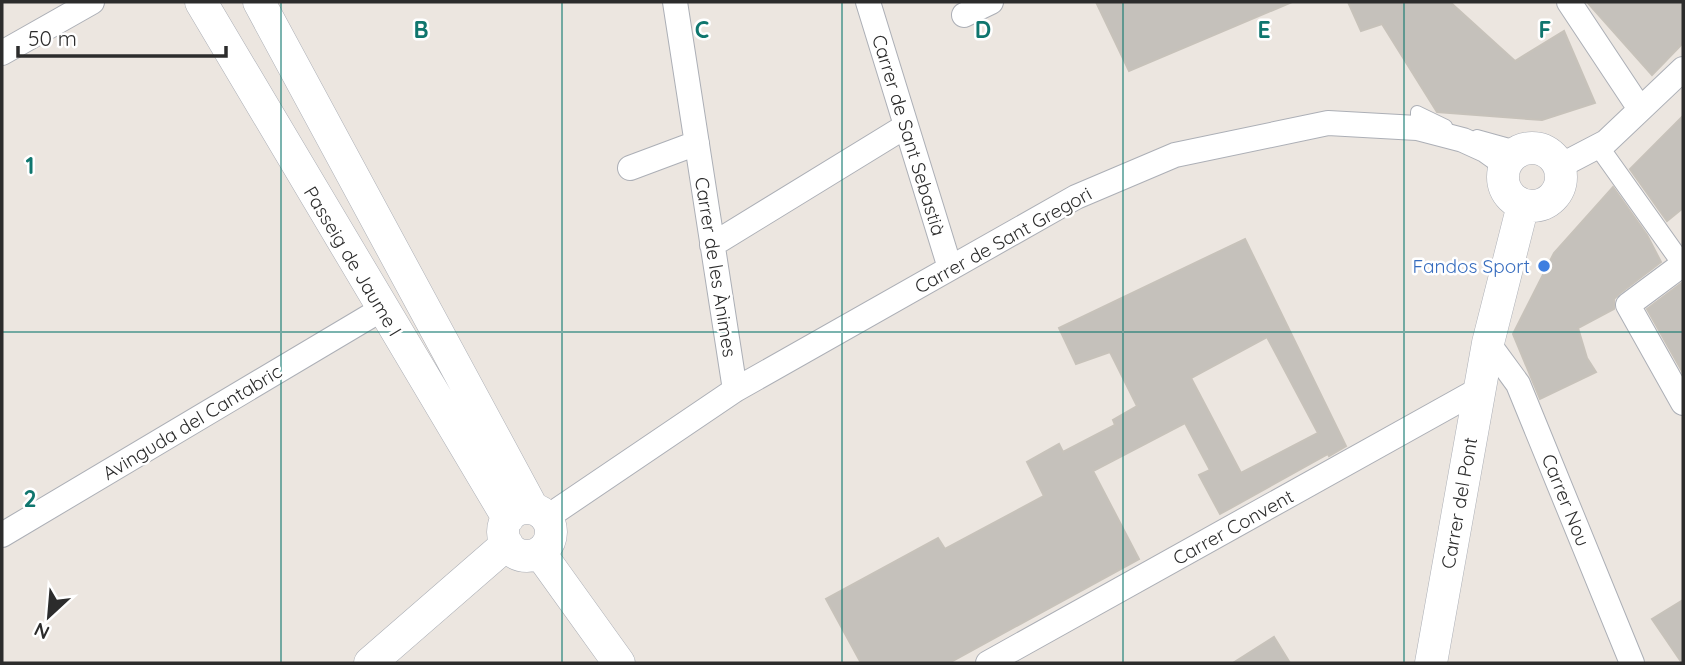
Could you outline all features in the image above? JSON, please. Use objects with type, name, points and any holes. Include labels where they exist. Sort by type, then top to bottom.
[{"type":"street","points":[[2,54],[92,2]]},
{"type":"street","name":"Passeig de Jaume I","points":[[201,2],[382,309],[523,523]]},
{"type":"street","name":"Passeig de Jaume I","points":[[259,2],[523,523]]},
{"type":"street","name":"Carrer de les Ànimes","points":[[675,2],[735,390]]},
{"type":"street","name":"Carrer de Sant Sebastià","points":[[868,2],[950,268]]},
{"type":"street","points":[[964,15],[991,2]]},
{"type":"street","points":[[1569,2],[1640,109]]},
{"type":"street","points":[[1559,166],[1599,147],[1683,69]]},
{"type":"street","name":"Carrer de Sant Gregori","points":[[523,523],[735,390],[950,268],[1076,197],[1175,155],[1328,123],[1417,120],[1485,150],[1515,158]]},
{"type":"street","name":"Carrer de les Ànimes","points":[[712,245],[906,126]]},
{"type":"street","points":[[631,168],[697,143]]},
{"type":"street","points":[[1599,147],[1681,271],[1628,305],[1681,392]]},
{"type":"street","points":[[1539,149],[1549,153],[1559,166],[1562,180],[1558,192],[1544,204],[1523,205],[1506,190],[1503,181],[1515,158],[1539,149]]},
{"type":"street","name":"Carrer del Pont","points":[[1433,662],[1478,390],[1523,205]]},
{"type":"street","name":"Avinguda del Cantabric","points":[[2,535],[382,309]]},
{"type":"street","name":"Carrer Nou","points":[[1488,343],[1518,384],[1632,663]]},
{"type":"street","name":"Carrer Convent","points":[[988,663],[1478,390]]},
{"type":"street","points":[[523,523],[517,554],[524,556],[540,553],[619,663]]},
{"type":"street","points":[[370,663],[523,523]]},
{"type":"building","points":[[1096,2],[1292,2],[1129,71]]},
{"type":"building","points":[[1348,2],[1450,2],[1515,61],[1564,31],[1595,103],[1542,120],[1437,112],[1382,24],[1361,31]]},
{"type":"building","points":[[1587,2],[1683,2],[1683,43],[1652,75]]},
{"type":"building","points":[[1683,116],[1683,208],[1667,221],[1630,169]]},
{"type":"building","points":[[1613,187],[1647,235],[1661,262],[1614,299],[1614,309],[1578,328],[1587,358],[1596,372],[1540,399],[1513,334],[1554,253]]},
{"type":"building","points":[[1245,239],[1346,446],[1220,514],[1199,475],[1210,470],[1185,423],[1093,471],[1139,559],[949,663],[861,663],[826,599],[938,538],[945,549],[1044,496],[1027,462],[1059,444],[1063,452],[1115,425],[1113,420],[1137,406],[1110,352],[1076,364],[1059,328]],"holes":[[[1267,337],[1318,433],[1241,473],[1191,378]]]},
{"type":"building","points":[[1683,282],[1683,373],[1647,309]]},
{"type":"building","points":[[1683,600],[1683,663],[1682,663],[1652,619]]},
{"type":"building","points":[[1274,637],[1290,663],[1233,663]]},
{"type":"place","name":"Fandos Sport","points":[[1544,266]]}]
